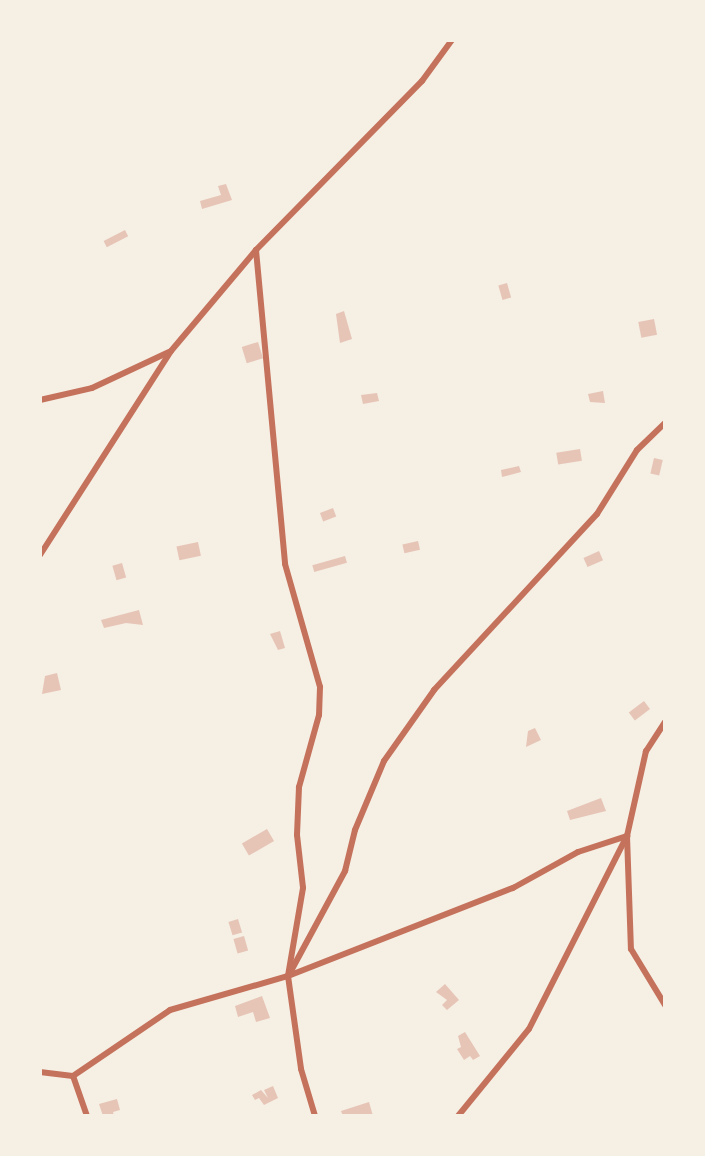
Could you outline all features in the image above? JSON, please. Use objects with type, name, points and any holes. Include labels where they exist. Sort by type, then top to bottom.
[{"type":"street","points":[[40,555],[171,351],[256,250],[422,81],[452,40]]},
{"type":"street","points":[[256,250],[285,564],[320,687],[319,715],[299,788],[297,835],[303,888],[288,976],[301,1069],[315,1116]]},
{"type":"street","points":[[40,400],[92,388],[171,351]]},
{"type":"street","points":[[288,976],[345,871],[355,830],[384,761],[434,690],[597,514],[637,450],[665,423]]},
{"type":"street","points":[[458,1116],[529,1029],[627,836],[646,751],[665,722]]},
{"type":"street","points":[[40,1072],[73,1076],[170,1010],[288,976],[513,888],[578,852],[627,836]]},
{"type":"street","points":[[627,836],[631,949],[665,1005]]},
{"type":"street","points":[[73,1076],[87,1116]]},
{"type":"building","points":[[226,184],[232,200],[202,209],[200,201],[221,195],[218,186]]},
{"type":"building","points":[[125,230],[128,236],[107,247],[104,241]]},
{"type":"building","points":[[507,283],[511,297],[502,300],[498,285]]},
{"type":"building","points":[[344,311],[352,339],[340,343],[336,314]]},
{"type":"building","points":[[654,319],[657,335],[641,338],[638,322]]},
{"type":"building","points":[[258,342],[263,358],[247,363],[242,347]]},
{"type":"building","points":[[603,391],[605,403],[590,402],[588,394]]},
{"type":"building","points":[[377,393],[379,401],[363,404],[361,395]]},
{"type":"building","points":[[580,449],[582,461],[558,465],[556,453]]},
{"type":"building","points":[[654,458],[663,460],[659,476],[650,474]]},
{"type":"building","points":[[519,466],[521,472],[502,477],[501,470]]},
{"type":"building","points":[[333,508],[336,516],[323,521],[320,513]]},
{"type":"building","points":[[418,541],[420,550],[404,553],[402,545]]},
{"type":"building","points":[[198,542],[201,556],[179,560],[176,547]]},
{"type":"building","points":[[599,551],[603,560],[588,567],[583,558]]},
{"type":"building","points":[[345,556],[347,563],[314,572],[312,565]]},
{"type":"building","points":[[122,563],[126,577],[117,580],[112,566]]},
{"type":"building","points":[[139,610],[143,625],[126,623],[104,628],[101,620]]},
{"type":"building","points":[[280,631],[285,648],[278,650],[270,634]]},
{"type":"building","points":[[57,673],[61,690],[42,694],[45,676]]},
{"type":"building","points":[[644,701],[650,709],[635,720],[629,712]]},
{"type":"building","points":[[535,728],[541,740],[526,747],[528,731]]},
{"type":"building","points":[[601,798],[606,811],[570,820],[567,811]]},
{"type":"building","points":[[267,829],[274,841],[249,856],[242,844]]},
{"type":"building","points":[[238,919],[242,932],[233,935],[228,922]]},
{"type":"building","points":[[244,936],[248,950],[238,953],[233,939]]},
{"type":"building","points":[[445,984],[459,1000],[447,1010],[442,1005],[447,1000],[436,992]]},
{"type":"building","points":[[262,996],[270,1018],[256,1022],[253,1012],[238,1017],[235,1006]]},
{"type":"building","points":[[465,1032],[480,1056],[473,1060],[470,1056],[464,1060],[457,1049],[461,1047],[458,1036]]},
{"type":"building","points":[[273,1086],[278,1098],[264,1105],[259,1098],[255,1100],[252,1095],[261,1090],[268,1098],[264,1090]]},
{"type":"building","points":[[117,1099],[120,1110],[113,1112],[114,1116],[103,1116],[99,1104]]},
{"type":"building","points":[[369,1102],[373,1116],[343,1116],[341,1111]]}]
